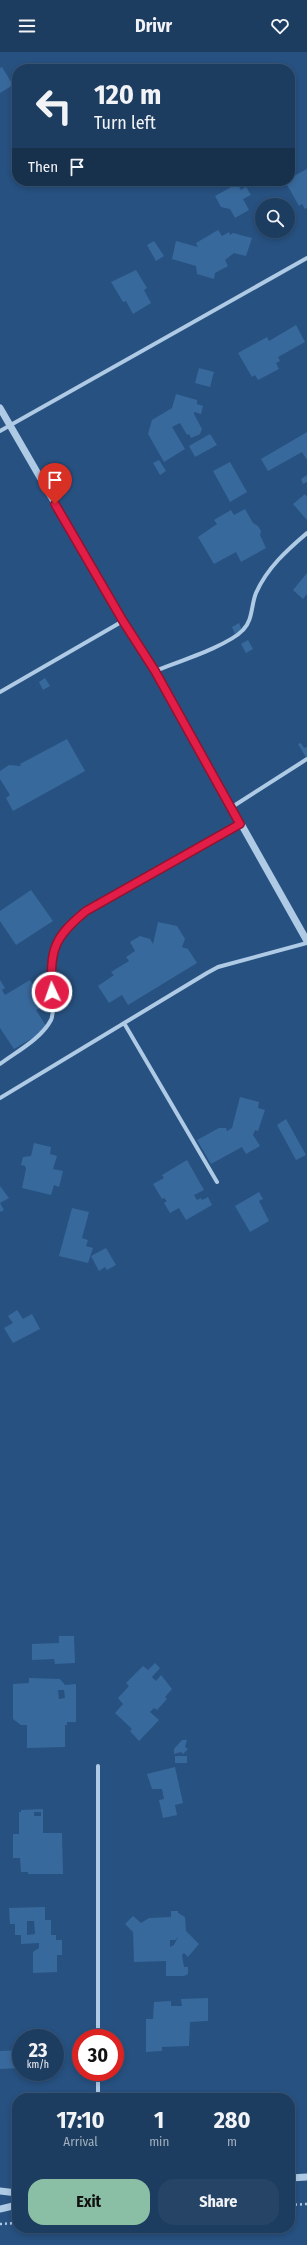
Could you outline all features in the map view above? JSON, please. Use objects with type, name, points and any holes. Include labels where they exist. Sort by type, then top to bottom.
[{"type":"street","points":[[0,431],[307,258]]},
{"type":"street","points":[[0,408],[123,621],[155,671],[307,942],[218,967],[0,1098]]},
{"type":"street","points":[[155,671],[229,640],[244,629],[249,621],[256,594],[267,572],[307,533]]},
{"type":"street","points":[[0,692],[123,621]]},
{"type":"street","points":[[232,807],[307,759]]},
{"type":"street","points":[[0,1064],[44,1030],[51,1019],[53,1005],[51,967],[54,949],[62,932],[68,925],[86,911],[240,824]]},
{"type":"street","points":[[124,1023],[217,1182]]},
{"type":"street","points":[[98,1766],[98,2029]]},
{"type":"street","points":[[98,2081],[98,2093]]},
{"type":"street","points":[[295,2178],[307,2177]]},
{"type":"street","points":[[0,2191],[12,2192]]},
{"type":"street","points":[[0,2209],[12,2206]]},
{"type":"path","points":[[295,2205],[307,2204]]},
{"type":"path","points":[[0,2224],[12,2223]]},
{"type":"building","points":[[2,67],[12,86],[0,93],[0,68]]},
{"type":"building","points":[[307,169],[307,208],[305,209],[302,204],[299,206],[288,186],[295,186],[295,175]]},
{"type":"building","points":[[233,186],[239,186],[241,190],[246,187],[251,195],[243,199],[249,210],[235,218],[230,209],[221,207],[215,196]]},
{"type":"building","points":[[218,230],[222,236],[229,232],[230,235],[233,233],[252,238],[246,256],[234,253],[225,260],[228,266],[215,273],[214,279],[197,274],[196,266],[172,259],[176,241],[198,247],[196,243]]},
{"type":"building","points":[[154,241],[164,256],[156,261],[147,245]]},
{"type":"building","points":[[136,270],[147,288],[144,290],[151,303],[133,314],[126,301],[123,302],[111,282]]},
{"type":"building","points":[[296,325],[305,342],[278,357],[280,361],[276,363],[279,369],[258,380],[255,375],[252,377],[238,353],[267,337],[269,341]]},
{"type":"building","points":[[199,368],[214,372],[210,387],[195,383]]},
{"type":"building","points":[[176,394],[197,400],[197,404],[203,406],[201,414],[194,412],[202,429],[200,434],[191,438],[189,434],[187,435],[180,423],[172,427],[185,449],[164,462],[148,434],[152,420],[172,408]]},
{"type":"building","points":[[307,432],[307,460],[302,452],[268,471],[261,459]]},
{"type":"building","points":[[210,434],[217,445],[195,457],[189,446]]},
{"type":"building","points":[[159,460],[166,471],[160,475],[153,463]]},
{"type":"building","points":[[230,462],[247,492],[230,502],[213,471]]},
{"type":"building","points":[[307,475],[307,482],[303,484],[301,479]]},
{"type":"building","points":[[305,494],[307,497],[307,520],[293,504]]},
{"type":"building","points":[[245,509],[253,523],[258,526],[261,531],[260,535],[266,548],[241,562],[236,552],[214,564],[198,537],[217,524],[214,520],[231,510],[234,515]]},
{"type":"building","points":[[307,573],[307,594],[303,599],[293,590]]},
{"type":"building","points":[[239,623],[242,630],[235,634],[232,627]]},
{"type":"building","points":[[248,640],[253,649],[246,653],[241,644]]},
{"type":"building","points":[[45,678],[50,686],[43,690],[39,682]]},
{"type":"building","points":[[67,739],[85,771],[13,811],[6,798],[10,795],[0,779],[0,771],[9,765],[21,766],[20,764]]},
{"type":"building","points":[[301,743],[304,748],[307,747],[307,759],[298,744]]},
{"type":"building","points":[[31,890],[53,921],[16,945],[0,921],[0,911]]},
{"type":"building","points":[[158,922],[177,926],[185,939],[182,947],[188,949],[197,963],[128,1005],[122,995],[109,1003],[98,986],[114,975],[111,972],[129,961],[126,957],[135,951],[130,942],[140,936],[150,939],[153,944]]},
{"type":"building","points":[[0,980],[5,988],[2,990],[5,995],[30,980],[39,993],[33,997],[40,1008],[36,1010],[48,1029],[14,1049],[0,1028]]},
{"type":"building","points":[[240,1097],[259,1102],[258,1108],[265,1110],[258,1131],[255,1130],[253,1135],[260,1146],[246,1154],[242,1147],[211,1164],[197,1140],[219,1128],[226,1128],[227,1131],[232,1128]]},
{"type":"building","points":[[286,1119],[306,1155],[296,1160],[277,1125]]},
{"type":"building","points":[[34,1143],[51,1147],[50,1154],[57,1156],[53,1169],[63,1171],[59,1187],[54,1185],[51,1195],[22,1188],[26,1169],[25,1166],[21,1165],[23,1157],[31,1156]]},
{"type":"building","points":[[187,1160],[204,1190],[194,1195],[197,1200],[201,1198],[202,1200],[208,1197],[212,1205],[186,1220],[179,1208],[170,1213],[164,1203],[167,1201],[164,1198],[162,1199],[153,1184],[164,1178],[162,1175]]},
{"type":"building","points":[[0,1186],[9,1198],[0,1203]]},
{"type":"building","points":[[259,1192],[263,1199],[259,1201],[269,1221],[250,1232],[235,1206]]},
{"type":"building","points":[[0,1203],[4,1210],[0,1212]]},
{"type":"building","points":[[72,1208],[89,1212],[82,1238],[88,1240],[86,1246],[93,1248],[88,1263],[59,1256]]},
{"type":"building","points":[[106,1248],[116,1265],[107,1270],[105,1267],[99,1271],[91,1256]]},
{"type":"building","points":[[17,1310],[23,1319],[32,1314],[40,1329],[13,1343],[4,1328],[13,1323],[8,1316]]},
{"type":"building","points":[[59,1636],[74,1636],[75,1663],[55,1664],[54,1659],[32,1660],[32,1644],[59,1643]]},
{"type":"building","points":[[155,1663],[160,1668],[152,1677],[156,1681],[161,1675],[172,1689],[165,1697],[167,1699],[157,1710],[154,1708],[150,1712],[159,1720],[139,1741],[130,1731],[132,1729],[115,1713],[123,1704],[118,1698],[129,1686],[126,1683],[143,1666],[148,1670]]},
{"type":"building","points":[[29,1678],[60,1679],[65,1685],[76,1684],[76,1722],[67,1722],[67,1725],[65,1725],[65,1747],[27,1748],[27,1725],[21,1725],[13,1719],[13,1684],[29,1683]],"holes":[[[58,1690],[64,1690],[65,1698],[59,1699]]]},
{"type":"building","points":[[182,1740],[187,1740],[185,1747],[188,1749],[183,1754],[181,1752],[174,1754],[174,1749]]},
{"type":"building","points":[[175,1756],[187,1756],[187,1763],[175,1763]]},
{"type":"building","points":[[175,1767],[183,1803],[175,1805],[177,1815],[163,1818],[159,1800],[164,1799],[162,1789],[152,1789],[147,1774]]},
{"type":"building","points":[[43,1809],[43,1833],[62,1833],[63,1874],[28,1874],[28,1872],[21,1872],[20,1858],[13,1858],[13,1834],[19,1834],[19,1812],[21,1812],[21,1810]],"holes":[[[34,1812],[41,1812],[41,1816],[34,1816]]]},
{"type":"building","points":[[45,1907],[45,1920],[51,1920],[51,1935],[56,1935],[56,1940],[62,1940],[62,1955],[57,1955],[57,1972],[33,1973],[33,1952],[39,1948],[39,1943],[21,1944],[21,1935],[15,1935],[15,1924],[10,1924],[9,1908]],"holes":[[[27,1921],[34,1921],[35,1934],[27,1935]]]},
{"type":"building","points":[[171,1911],[178,1911],[178,1913],[185,1917],[186,1931],[199,1944],[188,1957],[184,1953],[182,1955],[184,1967],[188,1967],[188,1974],[184,1976],[166,1976],[166,1961],[134,1962],[133,1932],[125,1924],[133,1916],[141,1923],[149,1918],[171,1917]],"holes":[[[178,1937],[174,1945],[170,1947],[170,1940],[175,1940]]]},
{"type":"building","points":[[208,1998],[208,2021],[190,2022],[189,2046],[162,2047],[162,2051],[146,2052],[146,2019],[153,2019],[154,2002],[171,2001],[171,2006],[182,2006],[181,1999]]},
{"type":"building","points":[[12,2050],[12,2068],[0,2069],[0,2051]]},
{"type":"route","points":[[52,992],[51,967],[54,949],[62,932],[68,925],[86,911],[240,824],[232,807],[155,671],[123,621],[55,504]]}]
